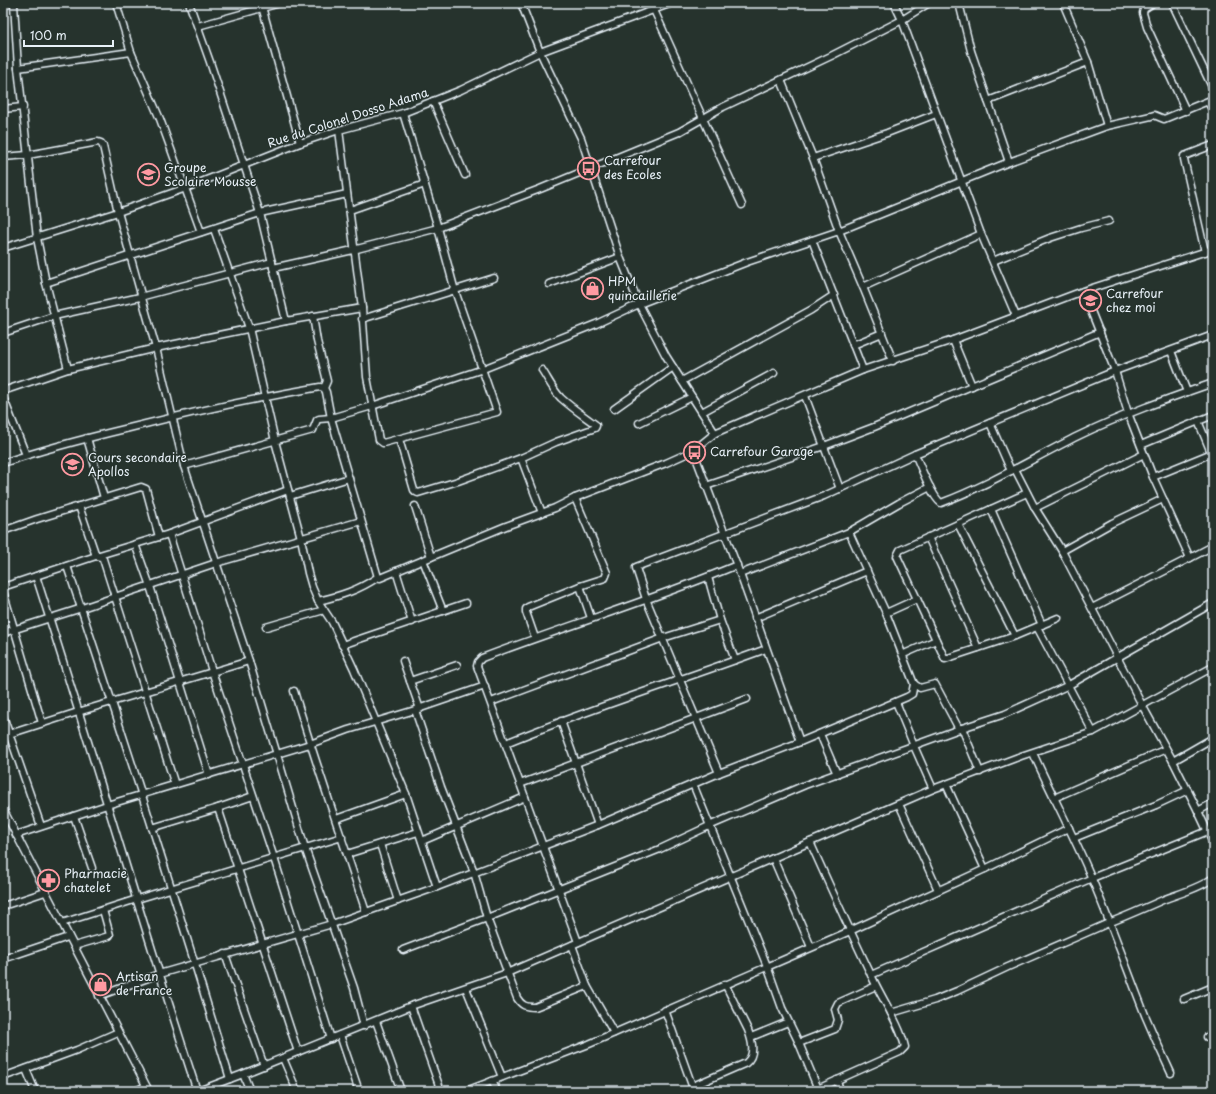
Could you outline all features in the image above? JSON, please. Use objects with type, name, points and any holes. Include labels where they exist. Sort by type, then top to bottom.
[{"type":"street","points":[[15,3],[18,68],[37,238],[46,284],[68,369]]},
{"type":"street","points":[[116,3],[131,52],[160,119],[201,232]]},
{"type":"street","points":[[189,3],[260,213],[286,321]]},
{"type":"street","points":[[198,26],[261,5],[280,3]]},
{"type":"street","points":[[521,3],[540,52],[581,138],[620,257],[639,304],[666,356],[715,433]]},
{"type":"street","name":"Rue du Colonel Dosso Adama","points":[[3,248],[118,212],[186,188],[300,143],[338,130],[403,113],[461,90],[540,52],[672,3]]},
{"type":"street","points":[[894,3],[902,20],[981,234],[1016,316]]},
{"type":"street","points":[[3,333],[54,316],[140,297],[230,273],[353,250],[438,228],[679,132],[723,108],[902,20],[929,3]]},
{"type":"street","points":[[958,3],[971,51],[1009,162]]},
{"type":"street","points":[[1063,3],[1088,62],[1107,126]]},
{"type":"street","points":[[1153,3],[1144,9],[1143,13],[1147,28],[1186,111]]},
{"type":"street","points":[[1172,3],[1213,89]]},
{"type":"street","points":[[261,5],[300,143]]},
{"type":"street","points":[[654,10],[742,205]]},
{"type":"street","points":[[18,68],[131,52]]},
{"type":"street","points":[[988,101],[1088,62]]},
{"type":"street","points":[[781,80],[813,158],[839,231],[893,361]]},
{"type":"street","points":[[184,466],[313,430],[317,420],[322,418],[331,418],[372,406],[483,369],[596,324],[639,304],[747,262],[839,231],[1009,162],[1107,126],[1151,116],[1164,119],[1211,100],[1213,111]]},
{"type":"street","points":[[434,101],[465,175]]},
{"type":"street","points":[[3,109],[22,107]]},
{"type":"street","points":[[338,130],[348,194],[353,250],[362,308],[367,377],[380,442],[383,443],[497,412],[455,291],[438,228],[403,113]]},
{"type":"street","points":[[813,158],[887,133],[936,114]]},
{"type":"street","points":[[3,157],[28,155],[98,142],[101,143],[140,297],[156,348],[184,466],[249,661],[305,848],[354,988],[364,1026]]},
{"type":"street","points":[[1206,252],[1184,156],[1213,145]]},
{"type":"street","points":[[350,210],[425,184]]},
{"type":"street","points":[[46,284],[260,213],[348,194]]},
{"type":"street","points":[[993,261],[1050,238],[1109,221]]},
{"type":"street","points":[[214,229],[249,328],[264,397],[301,538],[312,587],[318,601],[332,622],[354,669],[406,794],[438,887]]},
{"type":"street","points":[[863,287],[981,234]]},
{"type":"street","points":[[812,240],[863,370]]},
{"type":"street","points":[[318,601],[340,596],[358,589],[378,577],[380,578],[542,513],[575,498],[666,463],[693,450],[715,433],[805,396],[863,370],[953,340],[1083,291],[1213,249]]},
{"type":"street","points":[[549,284],[620,257]]},
{"type":"street","points":[[362,319],[494,278]]},
{"type":"street","points":[[1083,291],[1115,371],[1128,413],[1153,477],[1190,558]]},
{"type":"street","points":[[682,381],[811,310],[834,295]]},
{"type":"street","points":[[3,392],[68,369],[156,348],[249,328],[362,308]]},
{"type":"street","points":[[313,316],[317,341],[327,381],[324,388],[331,418],[378,577]]},
{"type":"street","points":[[706,486],[824,446],[874,427],[1100,332]]},
{"type":"street","points":[[853,345],[882,333]]},
{"type":"street","points":[[719,773],[646,599],[636,566],[824,496],[915,454],[1115,371],[1213,335]]},
{"type":"street","points":[[953,340],[972,386]]},
{"type":"street","points":[[1171,351],[1187,392]]},
{"type":"street","points":[[614,409],[673,367]]},
{"type":"street","points":[[399,439],[414,490],[418,493],[458,481],[521,458],[596,426],[561,398],[542,370]]},
{"type":"street","points":[[702,412],[774,373]]},
{"type":"street","points":[[915,454],[930,487],[942,503],[991,482],[1078,436],[1128,413],[1213,383]]},
{"type":"street","points":[[3,463],[87,438],[172,417],[264,397],[320,387],[324,388]]},
{"type":"street","points":[[805,396],[840,489]]},
{"type":"street","points":[[3,397],[26,455]]},
{"type":"street","points":[[639,423],[692,397]]},
{"type":"street","points":[[1141,445],[1213,415]]},
{"type":"street","points":[[1153,477],[1212,455],[1198,421]]},
{"type":"street","points":[[990,423],[1013,470],[1062,551],[1188,790],[1213,843]]},
{"type":"street","points":[[87,438],[104,498]]},
{"type":"street","points":[[693,450],[737,565],[800,742]]},
{"type":"street","points":[[1035,508],[1144,454]]},
{"type":"street","points":[[521,458],[542,513]]},
{"type":"street","points":[[290,496],[349,478]]},
{"type":"street","points":[[3,530],[144,487],[146,489],[160,537]]},
{"type":"street","points":[[740,574],[849,532],[930,487]]},
{"type":"street","points":[[3,587],[96,556],[169,534],[288,490]]},
{"type":"street","points":[[1027,493],[900,550],[897,556],[946,659],[1016,636],[1058,618]]},
{"type":"street","points":[[535,638],[526,612],[528,607],[580,586],[605,578],[607,573],[575,498]]},
{"type":"street","points":[[1062,551],[1112,523],[1163,499]]},
{"type":"street","points":[[80,506],[96,556]]},
{"type":"street","points":[[415,506],[431,557]]},
{"type":"street","points":[[991,509],[1040,626],[1045,643],[1093,732]]},
{"type":"street","points":[[3,633],[150,586],[216,563],[361,521]]},
{"type":"street","points":[[958,524],[1016,636]]},
{"type":"street","points":[[99,996],[159,974],[332,924],[438,887],[598,825],[719,773],[820,734],[912,694],[914,684],[904,654],[849,532]]},
{"type":"street","points":[[169,534],[332,1039]]},
{"type":"street","points":[[928,537],[978,648]]},
{"type":"street","points":[[135,544],[150,586],[209,775]]},
{"type":"street","points":[[1092,608],[1213,546]]},
{"type":"street","points":[[96,556],[103,559],[175,785]]},
{"type":"street","points":[[423,560],[443,611]]},
{"type":"street","points":[[578,942],[477,666],[478,662],[482,658],[535,638],[708,577],[737,565]]},
{"type":"street","points":[[67,566],[142,795],[230,1079]]},
{"type":"street","points":[[396,571],[412,622]]},
{"type":"street","points":[[755,618],[867,571]]},
{"type":"street","points":[[36,576],[159,974],[198,1091],[332,1039],[411,1006],[507,973],[933,789],[1093,732],[1213,667]]},
{"type":"street","points":[[708,577],[720,620],[735,660]]},
{"type":"street","points":[[580,586],[591,618]]},
{"type":"street","points":[[3,591],[42,724]]},
{"type":"street","points":[[886,613],[917,599]]},
{"type":"street","points":[[342,645],[466,603]]},
{"type":"street","points":[[403,950],[660,849],[709,826],[805,785],[960,728],[1006,714],[1069,685],[1213,604]]},
{"type":"street","points":[[266,627],[324,610]]},
{"type":"street","points":[[491,702],[662,638],[720,620]]},
{"type":"street","points":[[904,654],[936,640]]},
{"type":"street","points":[[506,743],[560,721],[681,680],[766,649]]},
{"type":"street","points":[[6,735],[179,681],[249,661]]},
{"type":"street","points":[[403,661],[441,787],[474,872],[487,918],[517,998],[522,1005],[535,1007],[587,986]]},
{"type":"street","points":[[410,681],[457,665]]},
{"type":"street","points":[[914,684],[920,688],[935,684],[960,728],[980,772]]},
{"type":"street","points":[[16,835],[107,805],[243,765],[277,753],[418,710],[485,686]]},
{"type":"street","points":[[294,691],[310,744],[366,912]]},
{"type":"street","points":[[520,784],[747,699]]},
{"type":"street","points":[[896,702],[933,789]]},
{"type":"street","points":[[3,716],[6,735],[41,826]]},
{"type":"street","points":[[560,721],[598,825]]},
{"type":"street","points":[[820,734],[837,774]]},
{"type":"street","points":[[1173,761],[1213,738]]},
{"type":"street","points":[[1054,798],[1166,749]]},
{"type":"street","points":[[1033,753],[1074,838],[1111,922],[1146,1016],[1171,1073]]},
{"type":"street","points":[[693,784],[767,966],[782,1008],[799,1043],[816,1090],[900,1052],[905,1048],[904,1042],[891,1013],[876,986],[810,842]]},
{"type":"street","points":[[946,784],[985,869]]},
{"type":"street","points":[[1074,838],[1156,805],[1188,790]]},
{"type":"street","points":[[336,819],[406,794]]},
{"type":"street","points":[[152,828],[253,796]]},
{"type":"street","points":[[422,841],[525,797]]},
{"type":"street","points":[[1198,811],[1213,803]]},
{"type":"street","points":[[899,804],[938,890]]},
{"type":"street","points":[[218,808],[239,868],[262,944],[298,1052]]},
{"type":"street","points":[[4,813],[148,1089],[135,1091]]},
{"type":"street","points":[[74,816],[92,868]]},
{"type":"street","points":[[466,1091],[614,1033],[850,931],[985,869],[1069,828]]},
{"type":"street","points":[[871,975],[1092,878],[1208,831]]},
{"type":"street","points":[[347,854],[418,832]]},
{"type":"street","points":[[62,923],[171,888],[342,837]]},
{"type":"street","points":[[380,844],[398,901]]},
{"type":"street","points":[[773,858],[811,947]]},
{"type":"street","points":[[891,1013],[935,1000],[957,991],[1111,922],[1197,887],[1213,878]]},
{"type":"street","points":[[3,906],[45,892]]},
{"type":"street","points":[[74,946],[110,935],[103,910]]},
{"type":"street","points":[[3,959],[68,937]]},
{"type":"street","points":[[572,945],[587,986],[614,1033]]},
{"type":"street","points":[[225,954],[264,1066]]},
{"type":"street","points":[[665,1010],[694,1088],[746,1063],[751,1057],[751,1037],[725,984]]},
{"type":"street","points":[[799,1043],[835,1029],[838,1020],[835,1009],[838,1003],[876,986]]},
{"type":"street","points":[[1184,999],[1213,986]]},
{"type":"street","points":[[466,988],[502,1077]]},
{"type":"street","points":[[411,1006],[441,1091]]},
{"type":"street","points":[[376,1021],[401,1091]]},
{"type":"street","points":[[751,1037],[788,1022]]},
{"type":"street","points":[[3,1077],[77,1050],[118,1032]]},
{"type":"street","points":[[340,1035],[359,1091]]},
{"type":"street","points":[[283,1058],[297,1091]]},
{"type":"street","points":[[26,1069],[35,1091]]},
{"type":"street","points":[[243,1074],[250,1091]]},
{"type":"street","points":[[838,1080],[840,1091]]},
{"type":"street","points":[[492,1081],[497,1091]]},
{"type":"place","name":"Carrefour des Ecoles","points":[[589,168]]},
{"type":"place","name":"Groupe Scolaire Mousse","points":[[148,175]]},
{"type":"place","name":"HPM quincaillerie","points":[[592,289]]},
{"type":"place","name":"Carrefour chez moi","points":[[1091,301]]},
{"type":"place","name":"Carrefour Garage","points":[[694,452]]},
{"type":"place","name":"Cours secondaire Apollos","points":[[72,465]]},
{"type":"place","name":"Pharmacie chatelet","points":[[48,881]]},
{"type":"place","name":"Artisan de France","points":[[101,984]]}]
